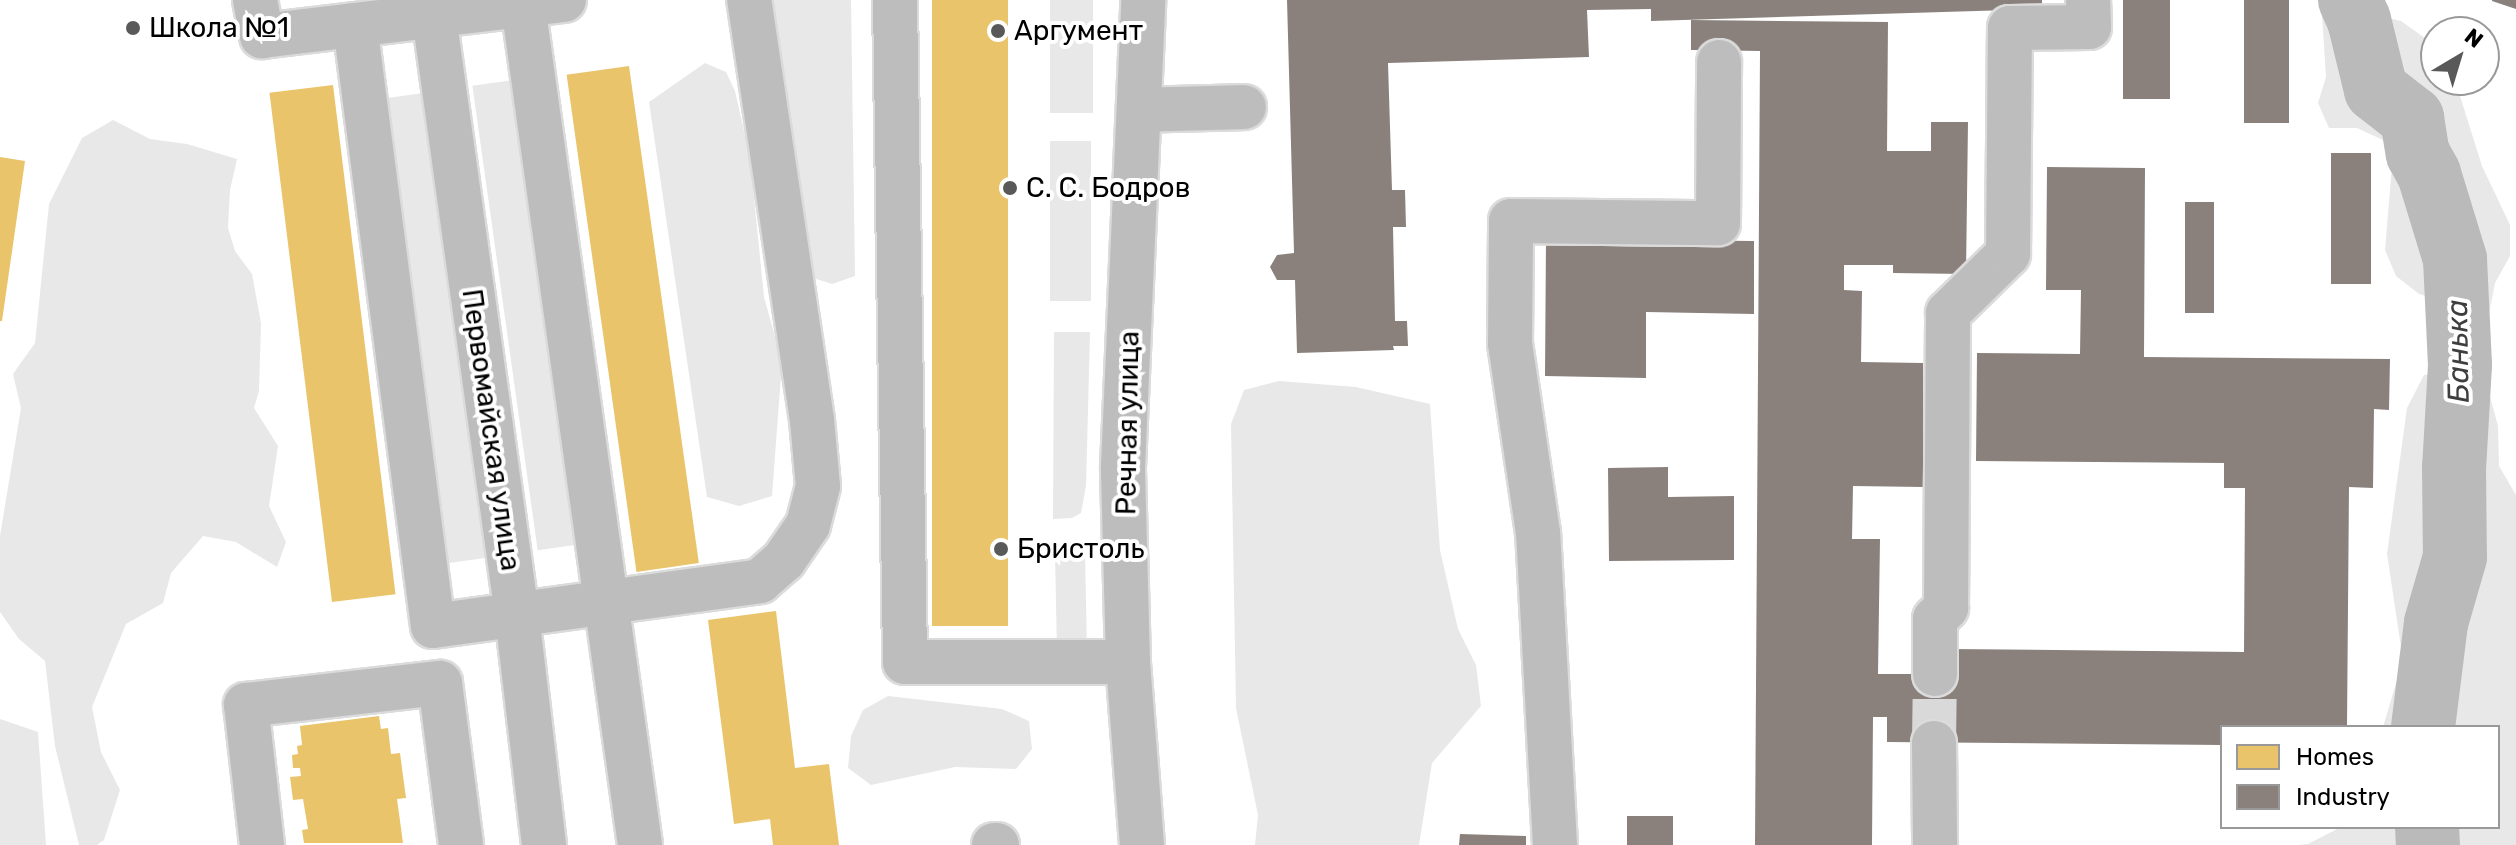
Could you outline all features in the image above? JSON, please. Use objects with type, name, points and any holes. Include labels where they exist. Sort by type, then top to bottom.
[{"type":"main road","points":[[255,0],[262,36],[543,2],[608,602],[640,845]]},
{"type":"main road","points":[[433,626],[760,581],[784,560],[808,525],[818,486],[812,420],[749,0]]},
{"type":"main road","points":[[895,0],[905,662],[1128,662]]},
{"type":"main road","name":"Речная улица","points":[[1142,845],[1128,662],[1123,467],[1143,0]]},
{"type":"main road","points":[[1935,674],[1935,619],[1946,608],[1948,313],[2008,254],[2010,28],[2089,27],[2088,0]]},
{"type":"main road","name":"Первомайская улица","points":[[434,16],[517,615],[544,845]]},
{"type":"main road","points":[[355,25],[461,845]]},
{"type":"main road","points":[[1555,845],[1538,533],[1510,343],[1511,221],[1718,223],[1719,62]]},
{"type":"main road","points":[[1139,110],[1244,107]]},
{"type":"main road","points":[[262,845],[246,705],[440,683]]},
{"type":"main road","points":[[1934,743],[1935,845]]},
{"type":"shaded area","points":[[770,0],[851,0],[855,276],[832,284],[807,276]]},
{"type":"shaded area","points":[[1050,0],[1093,0],[1093,113],[1050,113]]},
{"type":"shaded area","points":[[2321,0],[2355,0],[2372,14],[2401,21],[2420,35],[2420,96],[2460,96],[2482,166],[2510,225],[2510,256],[2495,283],[2489,313],[2419,294],[2396,276],[2385,250],[2392,166],[2383,140],[2357,128],[2329,128],[2318,103],[2326,77]]},
{"type":"shaded area","points":[[705,63],[726,72],[735,91],[750,158],[764,297],[782,362],[772,496],[739,506],[707,497],[649,102]]},
{"type":"shaded area","points":[[513,80],[578,544],[538,550],[472,86]]},
{"type":"shaded area","points":[[423,93],[488,557],[448,563],[382,99]]},
{"type":"shaded area","points":[[113,120],[150,139],[187,144],[237,159],[230,190],[228,228],[235,251],[252,274],[261,323],[259,391],[254,408],[278,446],[269,506],[286,542],[277,567],[236,542],[203,536],[171,573],[163,603],[126,624],[92,707],[101,752],[120,790],[104,840],[97,845],[79,845],[55,746],[45,661],[19,639],[0,612],[0,536],[21,408],[13,374],[35,343],[49,204],[82,138]]},
{"type":"shaded area","points":[[1050,141],[1091,141],[1091,301],[1050,301]]},
{"type":"shaded area","points":[[1054,332],[1090,332],[1086,486],[1081,513],[1072,518],[1053,519]]},
{"type":"shaded area","points":[[2482,367],[2498,426],[2499,466],[2516,495],[2516,845],[2297,845],[2308,844],[2337,829],[2500,829],[2500,725],[2384,725],[2403,660],[2387,554],[2407,408],[2424,375]]},
{"type":"shaded area","points":[[1279,381],[1356,387],[1430,404],[1440,550],[1458,629],[1476,665],[1481,706],[1432,763],[1419,845],[1255,845],[1258,815],[1236,708],[1231,424],[1244,390]]},
{"type":"shaded area","points":[[1074,548],[1085,554],[1087,650],[1057,651],[1055,554]]},
{"type":"shaded area","points":[[888,696],[1002,709],[1029,721],[1032,749],[1016,769],[955,767],[871,785],[848,768],[851,736],[863,710]]},
{"type":"shaded area","points":[[0,719],[38,732],[46,845],[0,845]]},
{"type":"building: Homes","points":[[932,0],[1008,0],[1008,626],[932,626]]},
{"type":"building: Homes","points":[[629,66],[699,563],[636,572],[567,75]]},
{"type":"building: Homes","points":[[333,85],[396,594],[332,602],[269,93]]},
{"type":"building: Homes","points":[[0,157],[25,161],[2,321],[0,321]]},
{"type":"building: Homes","points":[[776,611],[795,768],[829,764],[839,845],[773,845],[770,819],[734,824],[708,620]]},
{"type":"building: Homes","points":[[379,716],[381,729],[388,728],[391,754],[400,753],[406,798],[397,799],[403,843],[304,843],[302,830],[308,829],[303,799],[293,800],[290,777],[301,776],[300,768],[293,768],[292,755],[298,754],[297,746],[302,745],[300,726]]},
{"type":"building: Industry","points":[[1287,0],[2042,0],[2042,9],[1651,21],[1651,9],[1587,10],[1589,57],[1388,63],[1392,190],[1405,190],[1406,227],[1393,227],[1395,321],[1407,321],[1408,346],[1393,346],[1394,350],[1297,353],[1295,280],[1277,280],[1270,267],[1277,255],[1294,253]]},
{"type":"building: Industry","points":[[2123,0],[2170,0],[2170,99],[2123,99]]},
{"type":"building: Industry","points":[[2244,0],[2289,0],[2289,123],[2244,123]]},
{"type":"building: Industry","points":[[2492,0],[2516,0],[2516,9],[2492,1]]},
{"type":"building: Industry","points":[[1691,20],[1888,22],[1887,151],[1931,151],[1931,122],[1968,122],[1966,274],[1893,273],[1893,265],[1844,265],[1844,290],[1862,291],[1861,362],[1923,363],[1923,487],[1853,486],[1852,539],[1880,539],[1878,674],[1949,674],[1949,649],[2244,652],[2245,488],[2224,488],[2224,463],[1976,461],[1977,353],[2080,354],[2081,290],[2046,290],[2047,167],[2145,168],[2144,357],[2390,359],[2389,410],[2374,409],[2373,488],[2349,487],[2347,725],[2220,725],[2220,745],[1887,742],[1887,717],[1873,717],[1872,845],[1755,845],[1760,51],[1691,50]]},
{"type":"building: Industry","points":[[2331,153],[2371,153],[2371,284],[2331,284]]},
{"type":"building: Industry","points":[[2185,202],[2214,202],[2214,313],[2185,313]]},
{"type":"building: Industry","points":[[1546,239],[1754,241],[1754,314],[1646,312],[1646,378],[1545,376]]},
{"type":"building: Industry","points":[[1668,467],[1668,497],[1734,496],[1734,560],[1609,561],[1608,468]]},
{"type":"building: Industry","points":[[1627,816],[1673,816],[1673,845],[1627,845]]},
{"type":"building: Industry","points":[[1460,834],[1526,836],[1526,845],[1459,845]]},
{"type":"waterway","name":"Банька","points":[[2350,0],[2359,20],[2376,90],[2412,118],[2418,154],[2429,174],[2455,259],[2460,365],[2454,468],[2455,557],[2436,623],[2423,725]]},
{"type":"waterway","name":"Банька","points":[[2427,829],[2428,845]]},
{"type":"tunnel","points":[[1934,743],[1935,674]]},
{"type":"place","name":"Школа №1","points":[[133,28]]},
{"type":"place","name":"Аргумент","points":[[998,31]]},
{"type":"place","name":"С. С. Бодров","points":[[1010,188]]},
{"type":"place","name":"Бристоль","points":[[1001,549]]}]
